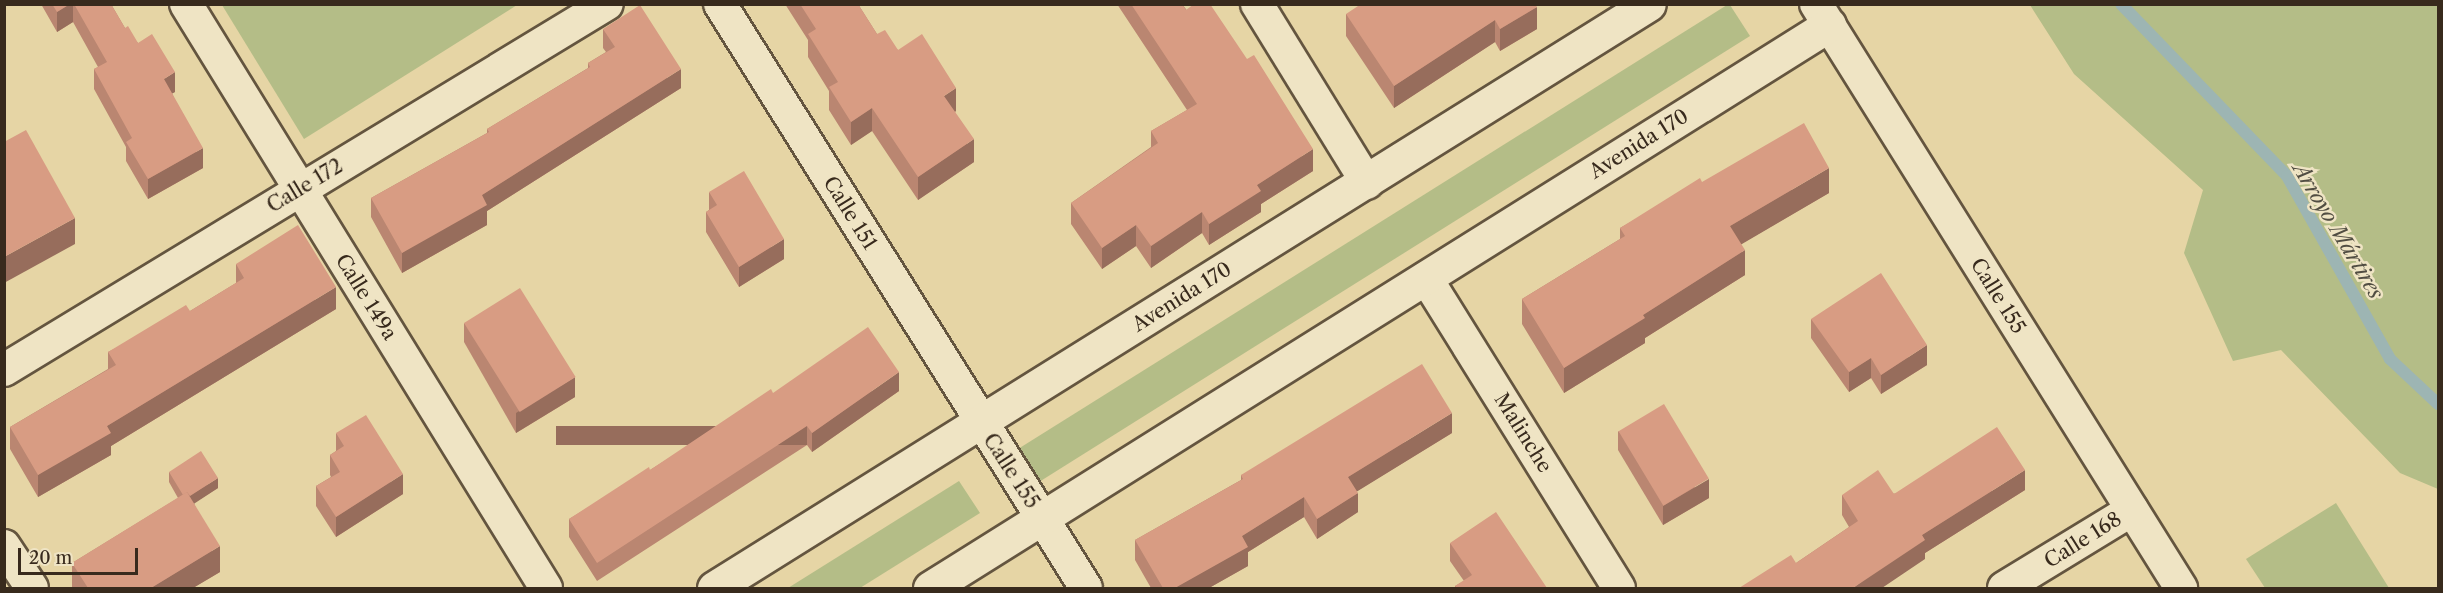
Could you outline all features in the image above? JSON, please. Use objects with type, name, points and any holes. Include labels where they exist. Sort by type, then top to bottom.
[{"type":"street","name":"Calle 149a","points":[[186,4],[546,588]]},
{"type":"street","name":"Calle 172","points":[[4,370],[607,4]]},
{"type":"street","name":"Calle 151","points":[[720,4],[979,422]]},
{"type":"street","points":[[1257,4],[1367,183]]},
{"type":"street","name":"Avenida 170","points":[[714,588],[1367,183],[1649,4]]},
{"type":"street","name":"Avenida 170","points":[[930,588],[1426,278],[1822,15]]},
{"type":"street","name":"Calle 155","points":[[1822,15],[2181,588]]},
{"type":"street","name":"Malinche","points":[[1426,278],[1619,588]]},
{"type":"street","name":"Calle 155","points":[[979,422],[1042,520]]},
{"type":"street","name":"Calle 168","points":[[2004,588],[2132,510]]},
{"type":"street","points":[[1042,520],[1086,588]]},
{"type":"street","points":[[4,546],[32,588]]},
{"type":"green space","points":[[222,5],[517,5],[304,139]]},
{"type":"green space","points":[[1730,5],[1750,36],[1039,482],[1018,449]]},
{"type":"green space","points":[[2030,5],[2438,5],[2438,489],[2400,473],[2281,350],[2233,361],[2184,253],[2203,190],[2074,74]]},
{"type":"green space","points":[[959,481],[980,513],[860,588],[788,588]]},
{"type":"green space","points":[[2336,503],[2389,588],[2265,588],[2246,559]]},
{"type":"building","points":[[52,4],[70,4],[57,12]]},
{"type":"building","points":[[74,4],[111,4],[125,28],[128,26],[138,43],[152,34],[175,72],[164,79],[203,148],[148,179],[126,142],[132,138],[94,69],[107,62]]},
{"type":"building","points":[[800,4],[858,4],[877,34],[885,30],[898,50],[922,34],[956,88],[944,96],[974,139],[918,177],[872,108],[851,122],[829,87],[838,82],[808,34],[816,29]]},
{"type":"building","points":[[1131,4],[1182,4],[1186,10],[1194,4],[1210,4],[1247,59],[1254,55],[1313,149],[1257,185],[1261,191],[1209,224],[1202,212],[1151,246],[1136,225],[1102,248],[1071,203],[1158,143],[1151,131],[1197,104]]},
{"type":"building","points":[[1361,4],[1535,4],[1537,7],[1500,29],[1495,20],[1394,86],[1346,14]]},
{"type":"building","points":[[640,5],[681,69],[482,195],[487,205],[402,253],[371,198],[489,132],[487,129],[590,67],[588,63],[615,47],[603,29]]},
{"type":"building","points":[[1804,123],[1829,168],[1730,226],[1745,250],[1643,315],[1645,318],[1564,368],[1522,299],[1625,236],[1620,228],[1700,178],[1702,182]]},
{"type":"building","points":[[26,130],[75,218],[4,257],[4,142]]},
{"type":"building","points":[[744,171],[784,239],[739,267],[706,212],[717,205],[709,192]]},
{"type":"building","points":[[298,225],[336,287],[107,426],[111,433],[38,475],[10,427],[116,365],[108,352],[186,305],[190,311],[244,278],[236,264]]},
{"type":"building","points":[[1881,273],[1927,345],[1881,375],[1871,358],[1849,372],[1811,319]]},
{"type":"building","points":[[520,288],[576,377],[520,412],[464,323]]},
{"type":"building","points":[[868,327],[899,372],[812,433],[807,426],[597,563],[569,519],[649,467],[650,470],[771,389],[773,393]]},
{"type":"building","points":[[1422,364],[1452,413],[1348,477],[1358,493],[1317,519],[1304,497],[1242,536],[1248,547],[1175,588],[1163,588],[1135,540],[1243,479],[1241,475]]},
{"type":"building","points":[[1664,404],[1709,479],[1663,506],[1619,431]]},
{"type":"building","points":[[366,415],[403,474],[336,517],[316,486],[340,472],[330,455],[344,446],[336,433]]},
{"type":"building","points":[[1997,427],[2025,470],[1922,535],[1925,540],[1853,588],[1739,588],[1791,555],[1796,563],[1858,521],[1842,495],[1878,470],[1894,494]]},
{"type":"building","points":[[201,451],[218,478],[190,496],[187,492],[183,495],[169,472]]},
{"type":"building","points":[[187,492],[220,546],[151,588],[88,588],[72,563]]},
{"type":"building","points":[[1496,512],[1547,588],[1457,588],[1455,586],[1472,575],[1450,543]]},
{"type":"waterway","name":"Arroyo Mártires","points":[[2121,4],[2287,176],[2390,359],[2438,404]]}]
